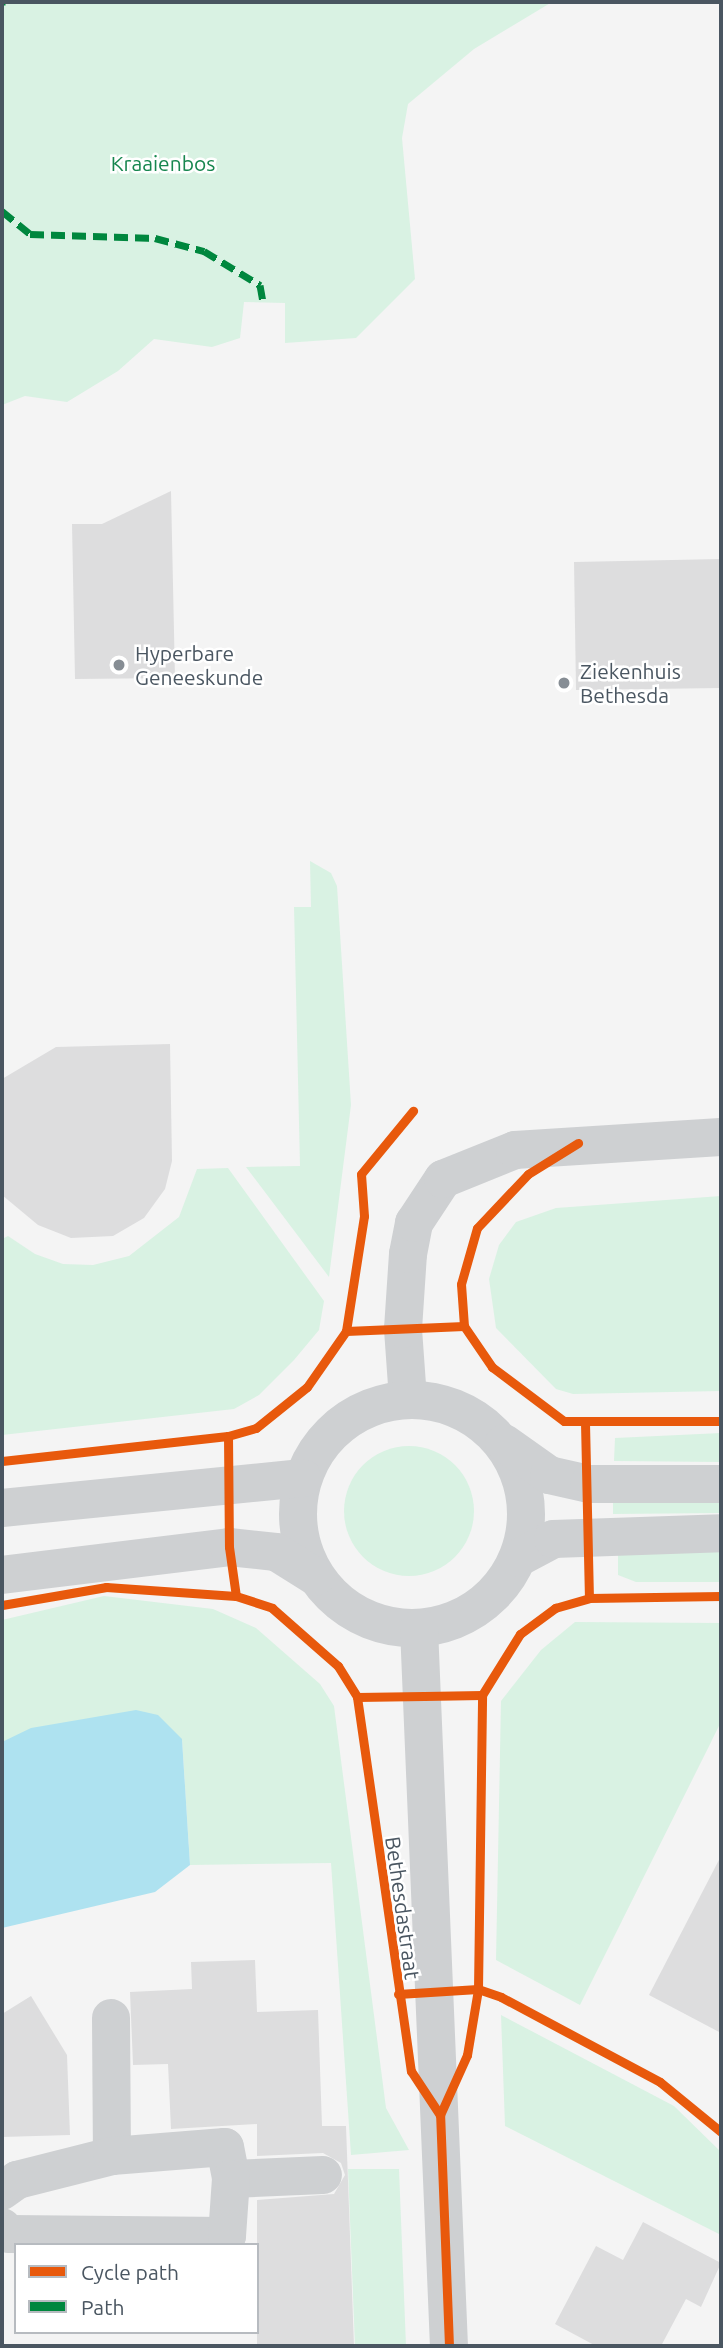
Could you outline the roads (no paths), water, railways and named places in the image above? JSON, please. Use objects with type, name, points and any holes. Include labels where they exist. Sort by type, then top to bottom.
[{"type":"street","points":[[408,1399],[403,1329],[408,1255],[414,1223],[443,1179],[515,1150],[721,1137]]},
{"type":"street","points":[[316,1577],[300,1535],[303,1478],[319,1447],[343,1422],[374,1405],[408,1399],[442,1404],[474,1417],[500,1440],[549,1475],[589,1484],[721,1484]]},
{"type":"street","points":[[2,1575],[229,1547],[276,1552],[316,1577],[344,1606],[379,1624],[419,1628],[460,1618],[495,1593],[518,1558],[526,1496],[517,1467],[500,1440]]},
{"type":"street","points":[[2,1508],[303,1478]]},
{"type":"street","points":[[518,1558],[566,1537],[721,1533]]},
{"type":"street","name":"Bethesdastraat","points":[[419,1628],[449,2346]]},
{"type":"street","points":[[111,2018],[112,2156]]},
{"type":"street","points":[[2,2190],[17,2180],[112,2156],[225,2147],[231,2179],[227,2236],[9,2234],[2,2227]]},
{"type":"street","points":[[231,2179],[323,2175]]},
{"type":"water","points":[[136,1710],[158,1715],[182,1739],[190,1865],[155,1892],[2,1928],[2,1742],[31,1728]]},
{"type":"place","name":"Hyperbare Geneeskunde","points":[[119,665]]},
{"type":"place","name":"Ziekenhuis Bethesda","points":[[564,683]]},
{"type":"park label","name":"Kraaienbos","points":[[163,163]]}]
